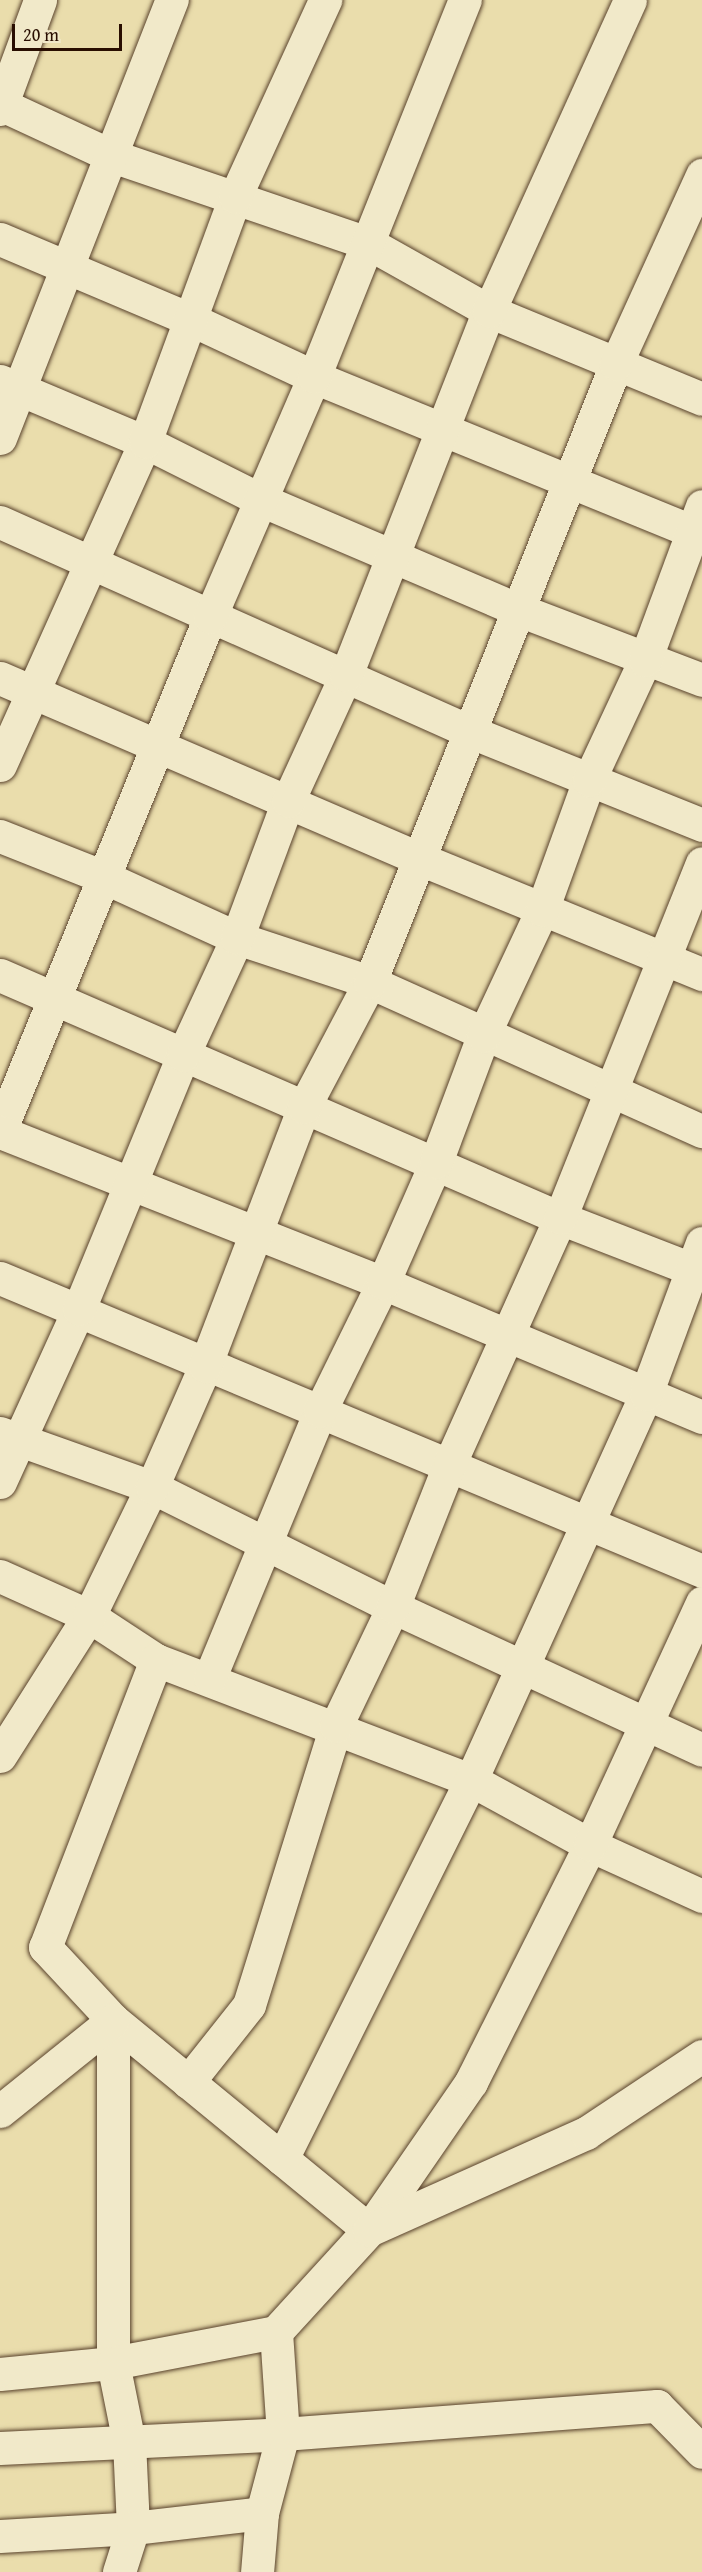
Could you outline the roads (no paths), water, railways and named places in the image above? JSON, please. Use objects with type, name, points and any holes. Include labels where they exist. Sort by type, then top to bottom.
[{"type":"street","points":[[40,0],[1,106],[112,156],[368,243],[489,310],[702,399]]},
{"type":"street","points":[[0,438],[11,385],[67,267],[171,0]]},
{"type":"street","points":[[0,765],[30,691],[145,442],[192,320],[235,197],[325,0]]},
{"type":"street","points":[[465,0],[315,377],[210,617],[106,878],[54,996],[0,1131],[383,1283],[508,1338],[702,1417]]},
{"type":"street","points":[[0,1482],[9,1437],[79,1309],[183,1055],[237,938],[288,801],[346,675],[395,555],[489,310],[630,0]]},
{"type":"street","points":[[0,1756],[89,1616],[152,1487],[205,1366],[254,1231],[304,1107],[370,982],[616,364],[702,175]]},
{"type":"street","points":[[0,239],[192,320],[315,377],[569,482],[699,524],[645,660],[589,780],[542,910],[483,1036],[436,1162],[383,1283],[320,1411],[268,1543],[210,1677]]},
{"type":"street","points":[[11,385],[145,442],[261,500],[395,555],[519,610],[702,680]]},
{"type":"street","points":[[0,522],[471,732],[702,825]]},
{"type":"street","points":[[0,678],[158,744],[420,859],[702,974]]},
{"type":"street","points":[[0,836],[106,878],[237,938],[370,982],[483,1036],[612,1089],[702,1131]]},
{"type":"street","points":[[188,2082],[249,2005],[336,1726],[393,1607],[450,1463],[560,1218],[702,863]]},
{"type":"street","points":[[0,975],[54,996],[183,1055],[436,1162],[560,1218],[698,1262],[646,1394],[471,1780],[282,2158]]},
{"type":"street","points":[[0,1278],[79,1309],[205,1366],[450,1463],[702,1571]]},
{"type":"street","points":[[9,1437],[152,1487],[393,1607],[523,1665],[702,1750]]},
{"type":"street","points":[[0,1576],[89,1616],[156,1660],[210,1677],[471,1780],[590,1845],[702,1896]]},
{"type":"street","points":[[0,2374],[113,2363],[276,2332],[369,2230],[471,2082],[590,1845],[648,1724],[702,1603]]},
{"type":"street","points":[[156,1660],[45,1947],[113,2020],[369,2230]]},
{"type":"street","points":[[0,2111],[113,2020]]},
{"type":"street","points":[[113,2020],[113,2363],[129,2442],[133,2528],[119,2572]]},
{"type":"street","points":[[369,2230],[586,2133],[702,2056]]},
{"type":"street","points":[[257,2572],[262,2513],[283,2434],[276,2332]]},
{"type":"street","points":[[0,2448],[283,2434],[657,2406],[702,2452]]},
{"type":"street","points":[[0,2536],[133,2528],[262,2513]]}]
